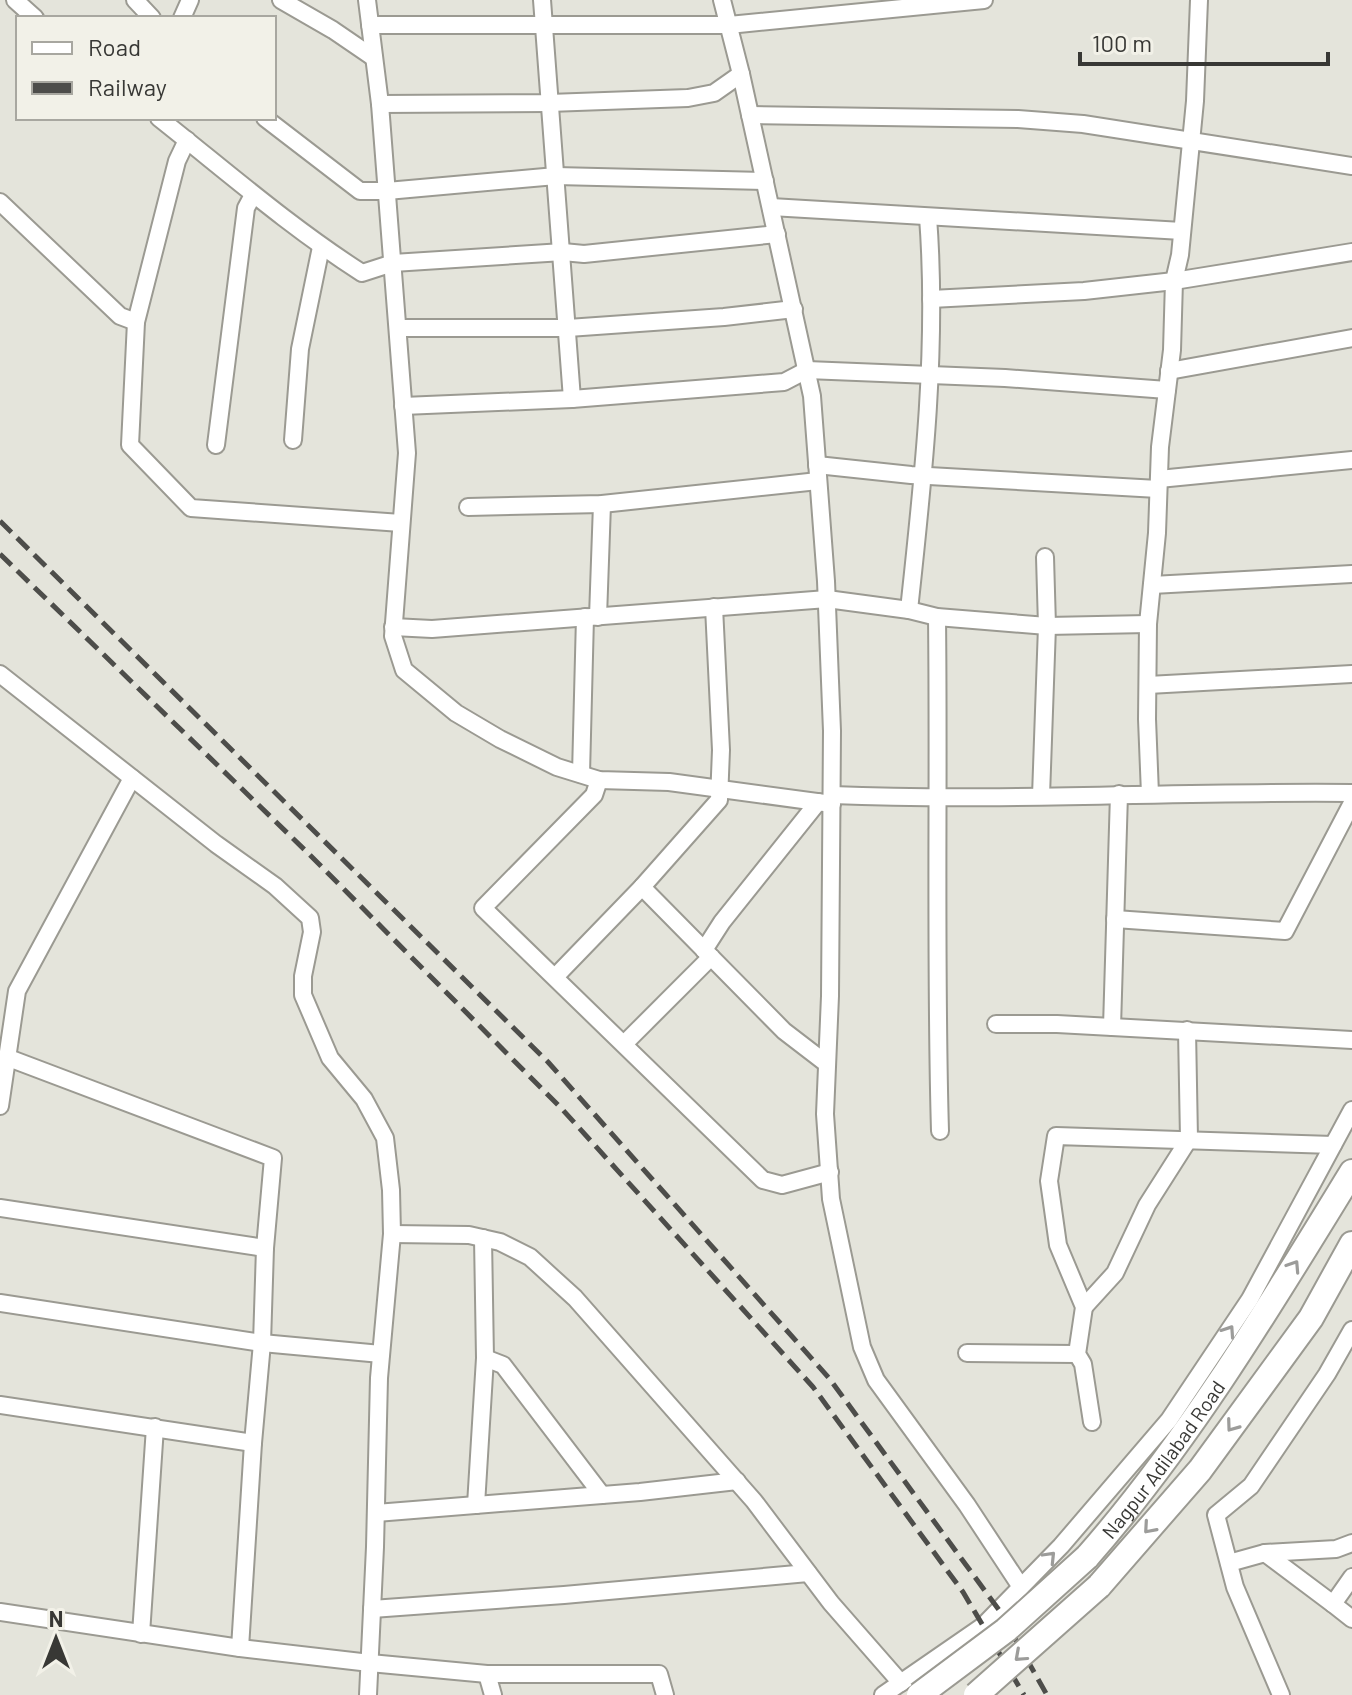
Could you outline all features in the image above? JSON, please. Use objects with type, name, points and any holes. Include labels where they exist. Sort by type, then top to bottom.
[{"type":"highway","name":"Nagpur Adilabad Road","points":[[910,1689],[1006,1630],[1087,1557],[1125,1514],[1206,1400],[1352,1172]]},
{"type":"highway","name":"Nagpur Adilabad Road","points":[[976,1695],[1099,1586],[1200,1470],[1311,1318],[1352,1244]]},
{"type":"street","points":[[15,0],[33,16]]},
{"type":"street","points":[[135,0],[150,16]]},
{"type":"street","points":[[281,0],[374,58]]},
{"type":"street","points":[[367,0],[380,104],[407,453],[393,636],[404,670],[456,713],[557,767],[599,780],[669,782],[827,800],[1352,793]]},
{"type":"street","points":[[542,0],[572,399]]},
{"type":"street","points":[[722,0],[812,396],[827,599],[825,1114],[831,1199],[862,1347],[876,1380],[967,1505],[1021,1587]]},
{"type":"street","points":[[370,25],[729,25],[984,0]]},
{"type":"street","points":[[1150,794],[1148,624],[1174,281],[1191,142],[1199,0]]},
{"type":"street","points":[[380,104],[688,98],[714,93],[741,74]]},
{"type":"street","points":[[750,115],[1018,119],[1083,124],[1352,166]]},
{"type":"street","points":[[162,120],[321,247],[362,273],[393,263],[563,252],[584,254],[777,234]]},
{"type":"street","points":[[268,120],[360,191],[556,176],[765,181]]},
{"type":"street","points":[[187,140],[177,161],[136,322],[130,445],[191,508],[401,523]]},
{"type":"street","points":[[216,445],[246,208],[253,195]]},
{"type":"street","points":[[0,202],[120,316],[136,322]]},
{"type":"street","points":[[771,207],[1182,231]]},
{"type":"street","points":[[909,610],[923,476],[928,375],[932,265],[928,217]]},
{"type":"street","points":[[293,440],[300,349],[321,247]]},
{"type":"street","points":[[931,299],[1084,291],[1174,281],[1352,252]]},
{"type":"street","points":[[398,328],[568,328],[794,309]]},
{"type":"street","points":[[1169,371],[1352,338]]},
{"type":"street","points":[[403,406],[572,399],[784,382],[807,370],[1167,390]]},
{"type":"street","points":[[468,507],[602,504],[818,473],[1158,484],[1352,460]]},
{"type":"street","points":[[581,774],[602,504]]},
{"type":"street","points":[[1041,796],[1047,626],[1045,557]]},
{"type":"street","points":[[1152,585],[1352,574]]},
{"type":"street","points":[[393,627],[432,629],[827,599],[937,617],[1047,626],[1148,624]]},
{"type":"street","points":[[555,977],[642,887],[719,800],[720,722],[714,607]]},
{"type":"street","points":[[937,617],[940,1131]]},
{"type":"street","points":[[0,674],[275,886],[310,918],[312,932],[303,976],[303,995],[330,1058],[364,1099],[385,1138],[392,1234],[381,1354],[368,1695]]},
{"type":"street","points":[[1148,685],[1352,674]]},
{"type":"street","points":[[0,1106],[17,991],[132,778]]},
{"type":"street","points":[[599,780],[594,795],[483,908],[763,1180],[782,1185],[830,1172]]},
{"type":"street","points":[[1112,1027],[1119,794]]},
{"type":"street","points":[[624,1044],[708,953],[739,899],[827,800]]},
{"type":"street","points":[[1115,919],[1285,931],[1352,803]]},
{"type":"street","points":[[642,887],[784,1031],[827,1064]]},
{"type":"street","points":[[0,988],[17,991]]},
{"type":"street","points":[[996,1024],[1187,1030],[1352,1040]]},
{"type":"street","points":[[1084,1307],[1115,1273],[1147,1205],[1189,1139],[1187,1030]]},
{"type":"street","points":[[6,1057],[273,1158],[240,1648]]},
{"type":"street","points":[[883,1695],[910,1689],[953,1648],[983,1626],[1061,1546],[1169,1420],[1250,1299],[1352,1110]]},
{"type":"street","points":[[1092,1422],[1083,1364],[1077,1354],[1084,1307],[1058,1245],[1049,1181],[1056,1136],[1333,1145]]},
{"type":"street","points":[[0,1208],[265,1248]]},
{"type":"street","points":[[392,1234],[469,1235],[500,1242],[530,1257],[575,1298],[737,1481],[831,1603],[910,1689]]},
{"type":"street","points":[[476,1505],[485,1358],[483,1238]]},
{"type":"street","points":[[0,1303],[262,1343],[381,1354]]},
{"type":"street","points":[[1281,1695],[1235,1587],[1216,1515],[1251,1486],[1327,1374],[1352,1330]]},
{"type":"street","points":[[967,1353],[1077,1354]]},
{"type":"street","points":[[485,1358],[503,1365],[602,1495]]},
{"type":"street","points":[[0,1405],[253,1443]]},
{"type":"street","points":[[141,1634],[155,1427]]},
{"type":"street","points":[[376,1513],[737,1481]]},
{"type":"street","points":[[1229,1563],[1265,1553],[1336,1549],[1352,1543]]},
{"type":"street","points":[[1265,1553],[1352,1619]]},
{"type":"street","points":[[372,1609],[808,1573]]},
{"type":"street","points":[[1333,1604],[1352,1577]]},
{"type":"street","points":[[0,1612],[240,1648],[370,1663],[487,1674],[659,1674],[665,1695]]},
{"type":"street","points":[[487,1674],[493,1695]]},
{"type":"railway","points":[[0,521],[548,1062],[829,1378],[999,1610],[1047,1695]]},
{"type":"railway","points":[[0,554],[309,854],[562,1109],[813,1387],[963,1592],[1024,1695]]}]
